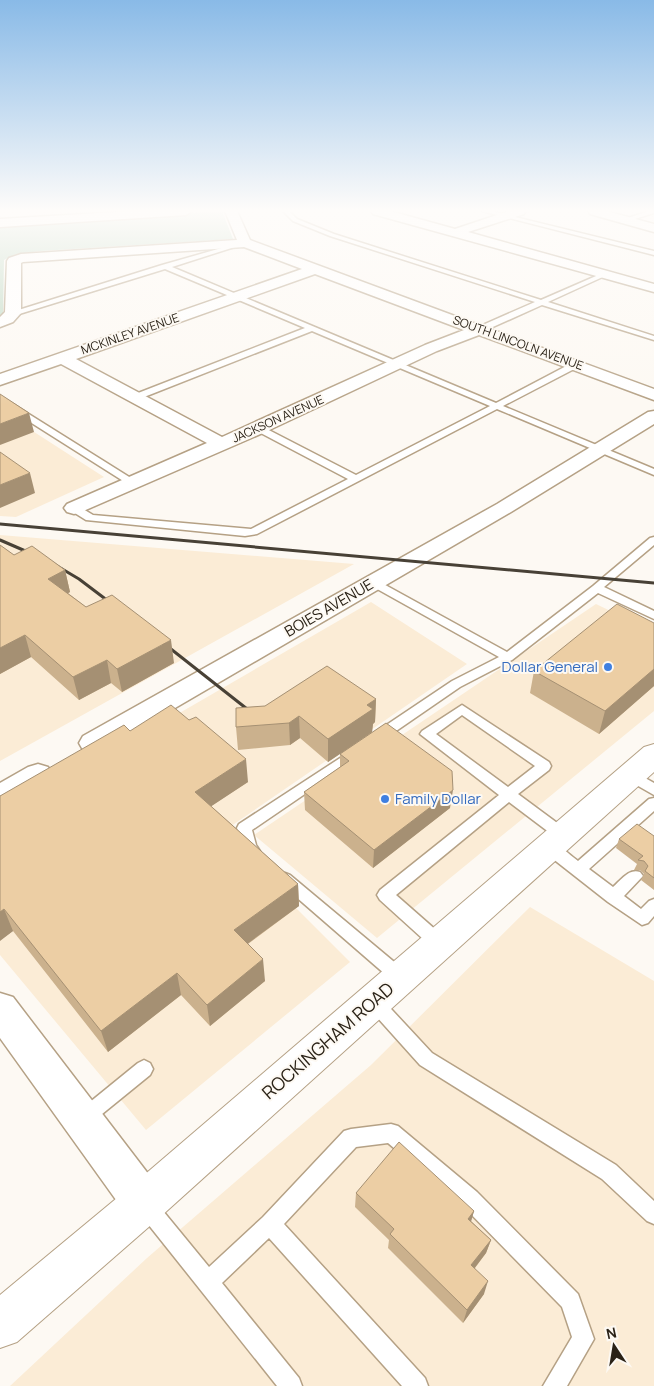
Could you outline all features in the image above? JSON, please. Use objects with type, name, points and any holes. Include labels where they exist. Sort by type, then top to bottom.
[{"type":"street","points":[[0,322],[8,319],[13,313],[14,276]]},
{"type":"street","name":"MCKINLEY AVENUE","points":[[0,380],[296,276]]},
{"type":"street","name":"SOUTH LINCOLN AVENUE","points":[[334,276],[654,395]]},
{"type":"street","points":[[611,276],[654,288]]},
{"type":"street","name":"JACKSON AVENUE","points":[[74,508],[258,428],[431,348],[481,330]]},
{"type":"street","points":[[62,358],[222,444]]},
{"type":"street","name":"BOIES AVENUE","points":[[0,796],[504,508],[654,416]]},
{"type":"street","name":"ROCKINGHAM ROAD","points":[[0,1325],[144,1203],[555,841],[648,781]]},
{"type":"street","points":[[0,1009],[83,1118],[144,1203]]},
{"type":"lane","points":[[13,313],[133,276]]},
{"type":"lane","points":[[188,276],[654,472]]},
{"type":"lane","points":[[461,276],[654,338]]},
{"type":"lane","points":[[481,330],[601,276]]},
{"type":"lane","points":[[136,398],[312,328]]},
{"type":"lane","points":[[74,508],[90,518],[245,533],[253,532],[575,365]]},
{"type":"lane","points":[[0,399],[131,482]]},
{"type":"lane","points":[[258,428],[356,479]]},
{"type":"lane","points":[[400,977],[249,848],[244,828],[456,684],[508,658],[597,588],[654,540]]},
{"type":"lane","points":[[374,583],[508,658]]},
{"type":"lane","points":[[597,588],[654,615]]},
{"type":"lane","points":[[439,943],[385,895],[509,793],[544,766],[462,709],[427,734],[509,793],[555,841],[578,870],[613,897],[642,918],[654,906]]},
{"type":"lane","points":[[578,870],[648,781]]},
{"type":"lane","points":[[613,897],[635,876]]},
{"type":"lane","points":[[373,1001],[426,1059],[609,1172],[654,1214]]},
{"type":"lane","points":[[83,1118],[144,1069]]},
{"type":"lane","points":[[207,1283],[270,1224],[351,1138],[391,1133],[470,1199],[571,1301],[583,1339],[554,1386]]},
{"type":"lane","points":[[144,1203],[291,1386]]},
{"type":"lane","points":[[270,1224],[416,1386]]},
{"type":"shaded area","points":[[0,410],[104,477],[16,517],[0,516]]},
{"type":"shaded area","points":[[0,535],[354,564],[0,761]]},
{"type":"shaded area","points":[[371,602],[467,664],[221,833],[350,962],[146,1130],[0,955],[0,817]]},
{"type":"shaded area","points":[[596,604],[654,632],[654,711],[377,938],[254,835]]},
{"type":"shaded area","points":[[530,907],[654,981],[654,1386],[10,1386],[147,1258],[371,1065]]},
{"type":"green space","points":[[0,276],[4,276],[3,318],[0,319]]},
{"type":"building","points":[[0,394],[29,413],[0,424]]},
{"type":"building","points":[[0,452],[30,473],[0,485]]},
{"type":"building","points":[[0,545],[14,555],[32,546],[65,570],[48,579],[86,607],[112,595],[171,640],[117,669],[107,660],[73,677],[25,635],[0,648]]},
{"type":"building","name":"Dollar General","points":[[617,604],[654,623],[654,669],[605,711],[534,671]]},
{"type":"building","points":[[327,666],[376,699],[367,705],[373,709],[328,739],[299,716],[289,723],[236,727],[236,708],[265,706]]},
{"type":"building","points":[[171,705],[189,720],[196,717],[246,759],[195,792],[298,884],[234,930],[263,959],[207,1005],[177,973],[101,1031],[4,909],[0,912],[0,796],[124,725],[130,731]]},
{"type":"building","name":"Family Dollar","points":[[386,723],[452,771],[453,790],[374,850],[304,792],[349,761],[340,754]]},
{"type":"building","points":[[637,824],[654,836],[654,878],[645,871],[648,866],[644,861],[638,860],[643,856],[619,839]]},
{"type":"building","points":[[399,1142],[474,1211],[468,1219],[491,1240],[471,1265],[488,1281],[467,1310],[390,1234],[394,1229],[356,1193]]},
{"type":"railway","points":[[0,524],[654,583]]},
{"type":"railway","points":[[0,540],[37,556]]},
{"type":"railway","points":[[52,563],[79,579],[116,607]]},
{"type":"railway","points":[[162,642],[256,716]]},
{"type":"place","name":"Dollar General","points":[[608,667]]},
{"type":"place","name":"Family Dollar","points":[[385,799]]}]
